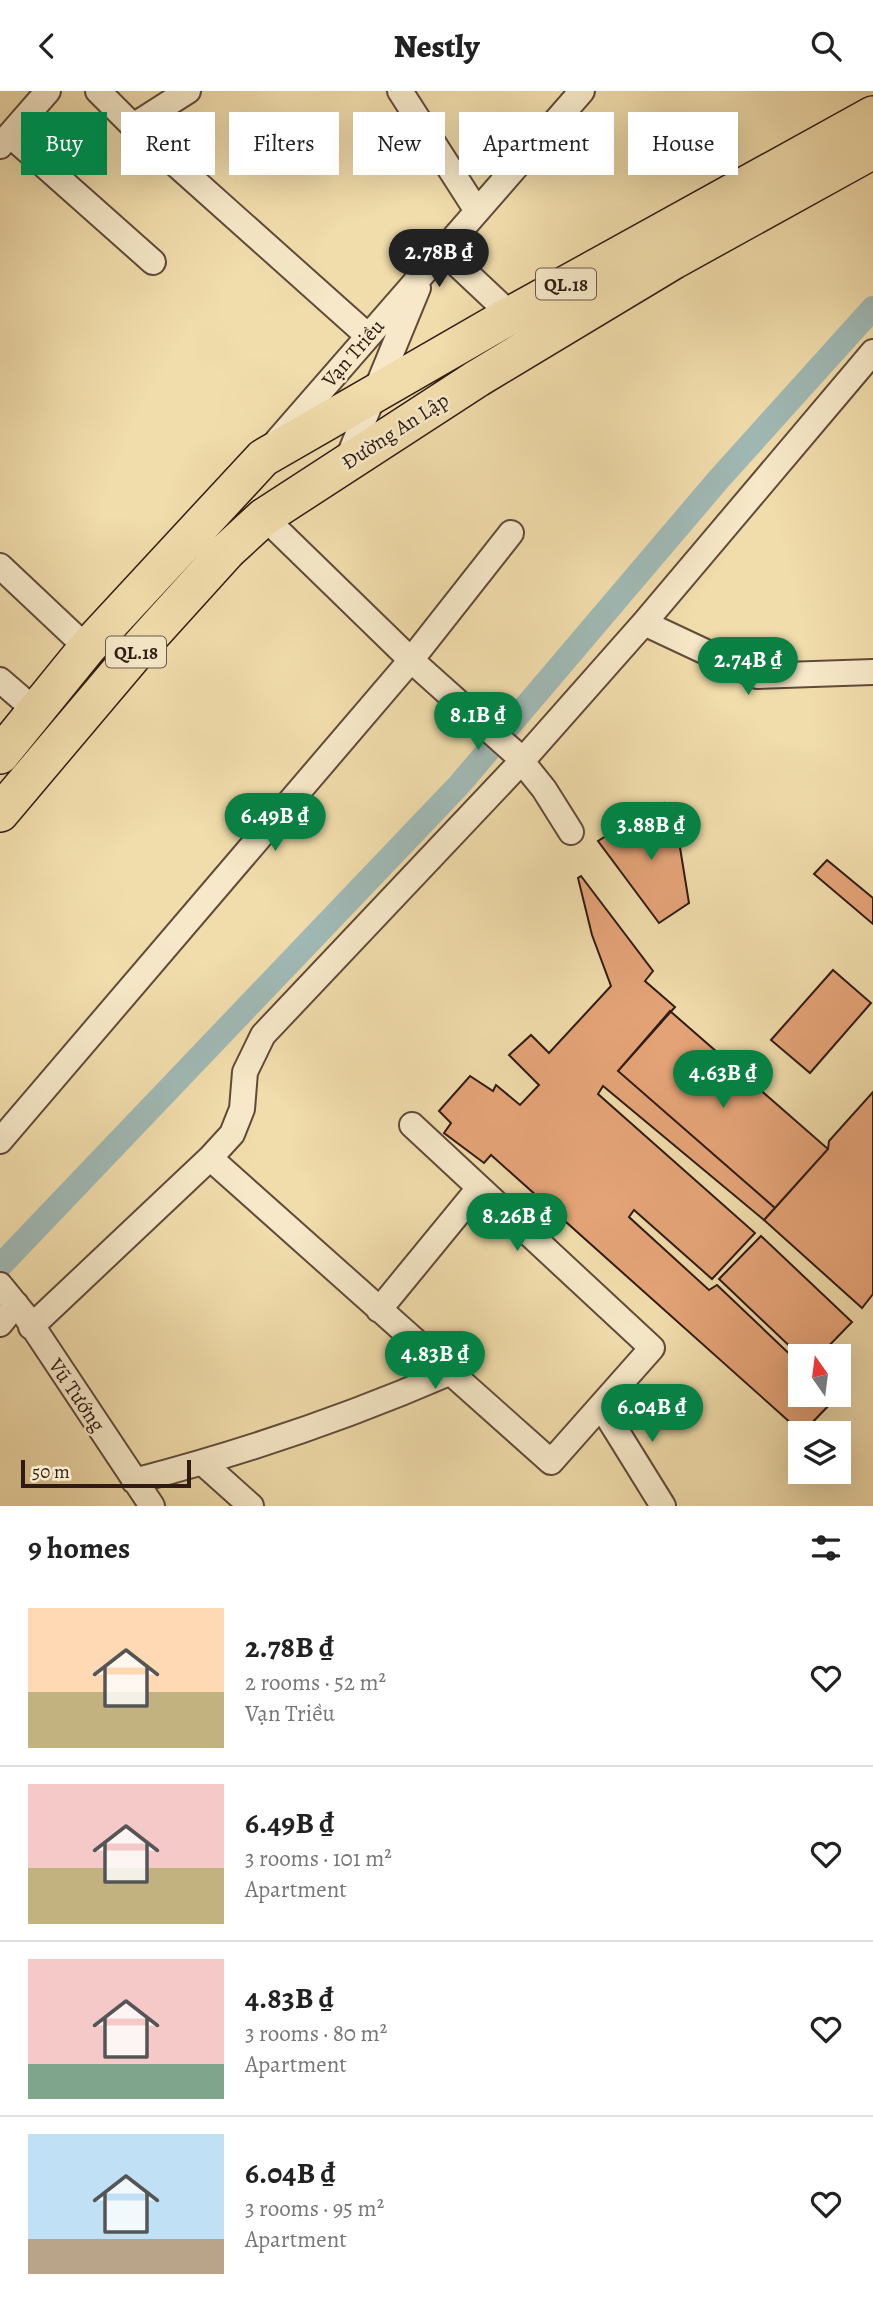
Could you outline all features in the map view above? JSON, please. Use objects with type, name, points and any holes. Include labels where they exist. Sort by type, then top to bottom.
[{"type":"highway","name":"Đường An Lập","points":[[0,755],[87,647],[263,458],[511,315],[873,115]]},
{"type":"highway","name":"Đường An Lập","points":[[0,813],[141,646],[227,551],[274,510],[478,378],[674,260],[873,150]]},
{"type":"highway","points":[[263,458],[274,510]]},
{"type":"street","points":[[48,91],[5,141],[153,262]]},
{"type":"street","points":[[98,91],[121,114]]},
{"type":"street","points":[[155,112],[188,91]]},
{"type":"street","points":[[400,91],[477,211]]},
{"type":"street","name":"Vạn Triều","points":[[263,458],[582,91]]},
{"type":"street","points":[[188,175],[368,336]]},
{"type":"street","points":[[442,250],[511,315]]},
{"type":"street","points":[[346,463],[426,269]]},
{"type":"street","points":[[31,1327],[232,1134],[243,1109],[245,1072],[263,1035],[643,623],[873,352]]},
{"type":"street","points":[[274,510],[411,660],[518,757],[544,789],[571,832]]},
{"type":"street","points":[[0,1141],[411,660],[511,533]]},
{"type":"street","points":[[0,566],[87,647]]},
{"type":"street","points":[[643,623],[757,676],[873,672]]},
{"type":"street","points":[[0,680],[36,711]]},
{"type":"street","points":[[210,1158],[551,1462],[652,1348],[412,1125]]},
{"type":"street","points":[[379,1310],[479,1188]]},
{"type":"street","points":[[0,1324],[7,1293]]},
{"type":"street","name":"Vũ Tướng","points":[[7,1293],[142,1497]]},
{"type":"street","points":[[142,1497],[203,1463],[390,1399],[449,1373]]},
{"type":"street","points":[[601,1406],[663,1506]]},
{"type":"street","points":[[203,1463],[251,1506]]},
{"type":"building","points":[[664,803],[677,829],[689,903],[659,923],[598,841],[624,825],[626,829]]},
{"type":"building","points":[[827,860],[873,898],[873,924],[814,874]]},
{"type":"building","points":[[581,876],[653,971],[645,981],[675,1007],[618,1071],[775,1208],[764,1220],[603,1086],[598,1094],[755,1233],[712,1279],[634,1210],[629,1217],[709,1290],[717,1285],[788,1353],[788,1407],[827,1407],[814,1421],[789,1421],[491,1155],[484,1163],[444,1133],[451,1123],[439,1111],[470,1076],[493,1091],[496,1085],[520,1105],[539,1085],[509,1055],[531,1035],[549,1053],[611,986],[592,935],[578,878]]},
{"type":"building","points":[[833,970],[871,1003],[810,1073],[771,1040]]},
{"type":"building","points":[[670,1011],[828,1149],[775,1208],[618,1071]]},
{"type":"building","points":[[873,1092],[873,1294],[862,1308],[764,1220],[828,1149],[829,1141]]},
{"type":"building","points":[[761,1236],[852,1322],[831,1344],[788,1345],[719,1279]]},
{"type":"waterway","points":[[0,1266],[459,785],[718,480],[873,308]]}]
